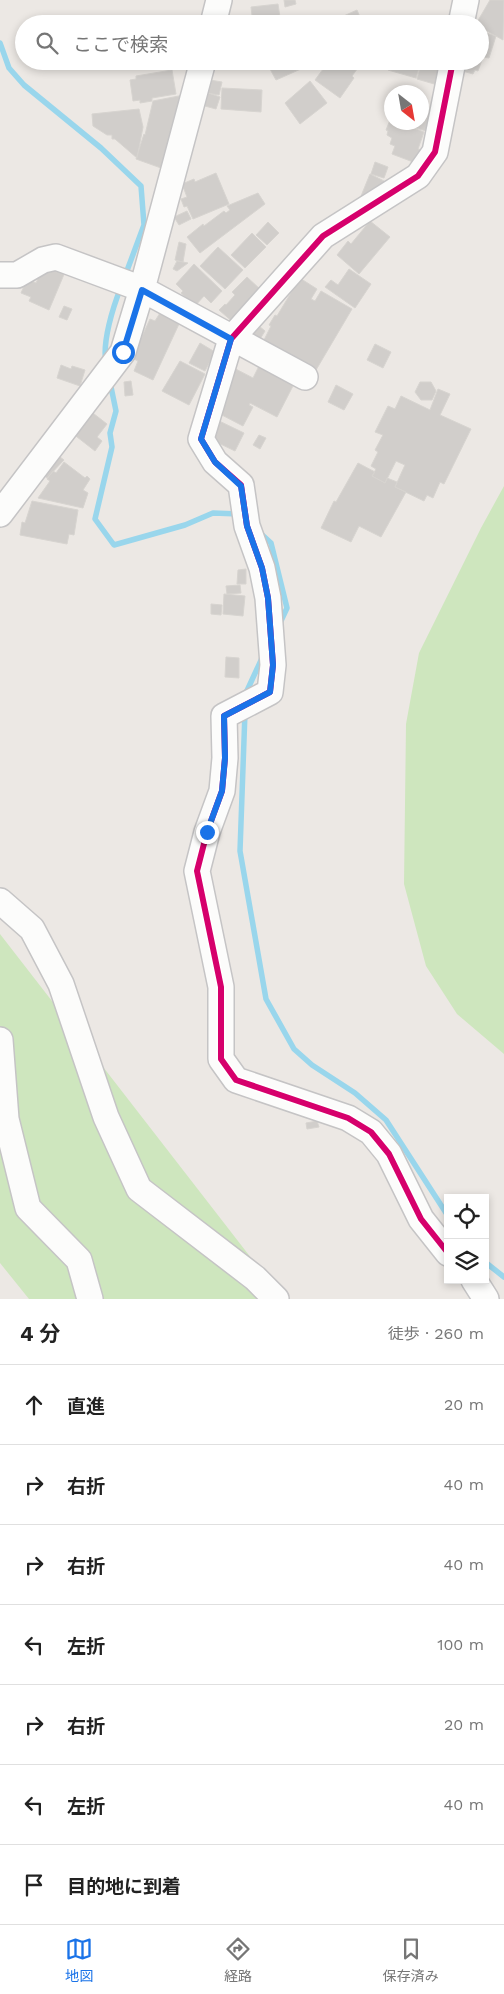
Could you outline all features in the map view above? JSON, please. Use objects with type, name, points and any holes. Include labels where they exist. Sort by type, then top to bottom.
[{"type":"street","points":[[215,15],[219,0]]},
{"type":"street","points":[[463,15],[466,0]]},
{"type":"street","points":[[0,514],[123,352],[142,290],[201,70]]},
{"type":"street","points":[[444,1247],[421,1219],[389,1154],[371,1132],[348,1118],[236,1080],[222,1059],[221,987],[197,871],[207,832],[222,791],[225,758],[224,716],[270,692],[273,665],[268,598],[262,568],[247,526],[241,486],[215,462],[201,439],[231,339],[323,236],[418,176],[434,152],[451,70]]},
{"type":"street","points":[[0,276],[17,275],[43,260],[56,257],[142,290],[305,377]]},
{"type":"street","points":[[0,902],[32,929],[61,984],[106,1117],[139,1189],[254,1278],[276,1299]]},
{"type":"street","points":[[0,1040],[6,1119],[28,1208],[79,1260],[90,1299]]},
{"type":"street","points":[[477,1284],[486,1299]]},
{"type":"green space","points":[[504,486],[504,1054],[457,1014],[426,966],[404,884],[406,724],[419,653]]},
{"type":"green space","points":[[0,934],[283,1299],[29,1299],[0,1263]]},
{"type":"building","points":[[284,0],[295,0],[296,4],[285,7]]},
{"type":"building","points":[[490,0],[504,0],[503,40],[489,32],[489,15],[481,15]]},
{"type":"building","points":[[278,4],[280,15],[252,15],[251,7]]},
{"type":"building","points":[[357,10],[359,15],[346,15]]},
{"type":"building","points":[[489,34],[496,36],[489,58]]},
{"type":"building","points":[[172,70],[176,94],[152,98],[152,101],[140,103],[140,100],[133,101],[130,80],[136,79],[136,76]]},
{"type":"building","points":[[271,70],[298,70],[276,80]]},
{"type":"building","points":[[322,70],[356,70],[352,76],[354,78],[340,98],[315,80]]},
{"type":"building","points":[[388,70],[418,70],[416,78]]},
{"type":"building","points":[[420,70],[445,70],[441,86],[417,79]]},
{"type":"building","points":[[459,70],[475,70],[473,74]]},
{"type":"building","points":[[210,80],[222,82],[219,95],[207,93]]},
{"type":"building","points":[[310,81],[327,103],[300,124],[285,103]]},
{"type":"building","points":[[222,88],[262,90],[261,112],[221,109]]},
{"type":"building","points":[[208,93],[220,97],[216,109],[205,106]]},
{"type":"building","points":[[184,95],[161,168],[136,159],[145,135],[153,101]]},
{"type":"building","points":[[139,109],[143,127],[137,158],[115,139],[112,139],[112,135],[107,135],[93,126],[92,114]]},
{"type":"building","points":[[429,110],[439,112],[433,133],[423,130],[429,130]]},
{"type":"building","points":[[386,130],[419,130],[424,132],[418,149],[425,151],[421,165],[392,154],[395,146],[390,144],[392,138],[387,135],[388,131]]},
{"type":"building","points":[[375,162],[388,167],[384,178],[371,174]]},
{"type":"building","points":[[216,173],[229,204],[193,219],[187,206],[184,207],[181,199],[187,197],[182,184],[194,179],[195,182]]},
{"type":"building","points":[[370,174],[390,184],[359,201]]},
{"type":"building","points":[[258,193],[265,204],[200,253],[187,237],[203,224],[204,226],[224,211],[226,213],[230,210],[227,206]]},
{"type":"building","points":[[187,211],[191,219],[179,225],[174,217]]},
{"type":"building","points":[[370,221],[390,237],[359,274],[337,255],[348,241],[351,244]]},
{"type":"building","points":[[268,222],[279,233],[267,245],[256,235]]},
{"type":"building","points":[[252,233],[266,247],[245,268],[231,255]]},
{"type":"building","points":[[179,242],[186,244],[183,262],[175,260]]},
{"type":"building","points":[[218,247],[243,270],[225,289],[200,266]]},
{"type":"building","points":[[177,261],[188,263],[177,271],[173,269]]},
{"type":"building","points":[[45,263],[65,272],[49,310],[29,301],[31,297],[21,293],[27,279],[36,283]]},
{"type":"building","points":[[194,264],[222,291],[211,303],[204,296],[195,306],[181,293],[183,291],[176,284]]},
{"type":"building","points":[[349,269],[371,284],[355,308],[325,287],[331,280],[338,285]]},
{"type":"building","points":[[295,275],[317,289],[311,299],[315,301],[321,291],[352,309],[316,370],[264,340],[271,326],[269,325],[275,315],[277,316],[292,291],[287,288]]},
{"type":"building","points":[[247,277],[261,290],[234,323],[219,310],[235,295],[232,292]]},
{"type":"building","points":[[64,306],[72,309],[67,320],[59,317]]},
{"type":"building","points":[[160,313],[179,324],[153,380],[134,371],[138,361],[132,358],[150,319],[155,321]]},
{"type":"building","points":[[259,326],[265,331],[260,339],[253,334]]},
{"type":"building","points":[[200,343],[215,352],[205,371],[189,363]]},
{"type":"building","points":[[375,344],[391,352],[383,368],[367,360]]},
{"type":"building","points":[[180,361],[205,374],[189,405],[162,391]]},
{"type":"building","points":[[260,364],[295,382],[277,417],[250,403],[249,405],[253,407],[243,426],[220,414],[227,400],[214,393],[228,365],[253,378]]},
{"type":"building","points":[[61,365],[71,369],[72,366],[85,370],[80,386],[57,378]]},
{"type":"building","points":[[131,381],[133,395],[125,396],[124,382]]},
{"type":"building","points":[[420,382],[431,382],[436,391],[432,400],[421,400],[415,392]]},
{"type":"building","points":[[336,385],[353,394],[344,410],[328,402]]},
{"type":"building","points":[[438,389],[450,394],[440,415],[471,429],[444,484],[440,482],[433,498],[427,495],[424,501],[395,487],[405,465],[396,461],[385,483],[372,476],[376,469],[371,466],[378,452],[375,450],[383,435],[375,432],[388,406],[395,409],[401,396],[430,410]]},
{"type":"building","points":[[89,410],[107,424],[97,437],[102,441],[95,451],[72,433]]},
{"type":"building","points":[[213,418],[244,433],[235,451],[204,436]]},
{"type":"building","points":[[259,435],[266,438],[260,449],[253,445]]},
{"type":"building","points":[[56,454],[64,460],[47,478],[41,473]]},
{"type":"building","points":[[64,462],[85,478],[87,476],[90,479],[83,490],[88,493],[83,508],[38,498],[50,481],[47,479],[53,471],[56,473]]},
{"type":"building","points":[[358,463],[375,472],[372,476],[385,483],[387,478],[397,482],[395,487],[406,492],[381,537],[359,526],[351,542],[321,528],[334,501],[336,502]]},
{"type":"building","points":[[32,501],[78,510],[74,535],[69,534],[67,544],[20,535],[22,522],[25,523]]},
{"type":"building","points":[[246,569],[246,584],[237,584],[238,570]]},
{"type":"building","points":[[240,585],[241,593],[227,594],[226,586]]},
{"type":"building","points":[[224,594],[245,596],[243,616],[223,614]]},
{"type":"building","points":[[211,604],[222,605],[221,615],[211,614]]},
{"type":"building","points":[[226,657],[239,658],[239,678],[225,677]]},
{"type":"building","points":[[317,1121],[319,1127],[307,1129],[306,1123]]},
{"type":"waterway","points":[[0,43],[9,68],[24,85],[101,148],[141,186],[144,225],[125,276]]},
{"type":"waterway","points":[[106,363],[107,335],[121,287]]},
{"type":"waterway","points":[[110,382],[116,411],[110,433],[112,447],[95,519],[114,545],[185,525],[213,513],[239,514]]},
{"type":"waterway","points":[[259,532],[271,543],[287,608],[280,623]]},
{"type":"waterway","points":[[245,695],[263,656]]},
{"type":"waterway","points":[[245,712],[240,851],[266,999],[294,1049],[312,1065],[355,1093],[386,1120],[444,1210]]},
{"type":"waterway","points":[[489,1265],[504,1277]]},
{"type":"cycle path","points":[[444,1248],[421,1219],[389,1154],[371,1132],[348,1118],[236,1080],[221,1059],[221,987],[197,871],[207,832],[222,791],[225,758],[224,716],[270,692],[273,665],[268,598],[262,568],[247,526],[241,485],[215,462],[201,439],[231,339],[323,236],[418,176],[435,152],[451,70]]},
{"type":"route","points":[[123,352],[142,290],[231,339],[201,439],[215,462],[241,486],[247,526],[262,568],[268,598],[273,665],[270,692],[224,716],[225,758],[222,791],[207,832]]}]
